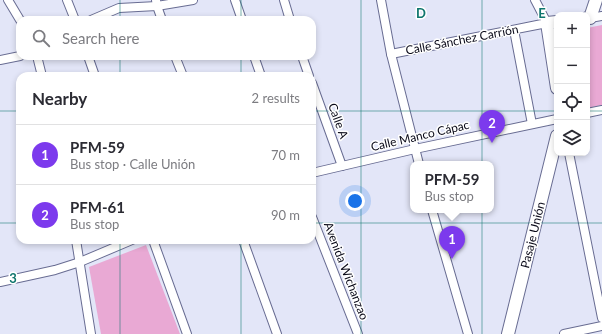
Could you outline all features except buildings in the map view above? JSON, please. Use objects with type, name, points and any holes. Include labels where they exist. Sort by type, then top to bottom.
[{"type":"main road","points":[[590,14],[596,0]]},
{"type":"main road","points":[[552,23],[557,84]]},
{"type":"main road","name":"Pasaje Unión","points":[[508,334],[554,148]]},
{"type":"street","points":[[8,0],[18,16]]},
{"type":"street","points":[[67,0],[73,16]]},
{"type":"street","points":[[100,16],[119,8],[193,0]]},
{"type":"street","points":[[235,0],[241,16]]},
{"type":"street","points":[[284,0],[289,16]]},
{"type":"street","points":[[381,0],[391,54],[418,161]]},
{"type":"street","points":[[535,0],[552,23]]},
{"type":"street","points":[[156,3],[161,16]]},
{"type":"street","points":[[590,18],[602,16]]},
{"type":"street","name":"Calle Sánchez Carrión","points":[[391,54],[552,23]]},
{"type":"street","points":[[514,30],[532,124]]},
{"type":"street","points":[[0,60],[16,57]]},
{"type":"street","points":[[38,60],[41,72]]},
{"type":"street","points":[[89,60],[94,72]]},
{"type":"street","points":[[176,60],[181,72]]},
{"type":"street","points":[[255,60],[260,72]]},
{"type":"street","points":[[303,60],[308,72]]},
{"type":"street","name":"Calle A","points":[[316,95],[342,166]]},
{"type":"street","points":[[590,112],[602,110]]},
{"type":"street","name":"Calle Manco Cápac","points":[[316,172],[554,119]]},
{"type":"street","points":[[570,156],[602,318]]},
{"type":"street","points":[[433,213],[468,334]]},
{"type":"street","name":"Avenida Wichanzao","points":[[316,227],[358,334]]},
{"type":"street","points":[[77,244],[91,334]]},
{"type":"street","points":[[0,282],[55,270],[80,262],[123,244]]},
{"type":"street","points":[[154,244],[187,334]]},
{"type":"street","points":[[243,244],[277,334]]},
{"type":"street","points":[[564,334],[602,326]]},
{"type":"shaded area","points":[[602,25],[602,105],[590,107],[590,48],[590,27]]},
{"type":"shaded area","points":[[146,245],[180,334],[101,334],[89,267]]},
{"type":"place","name":"PFM-61","points":[[492,143]]},
{"type":"place","name":"PFM-59","points":[[452,259]]}]
